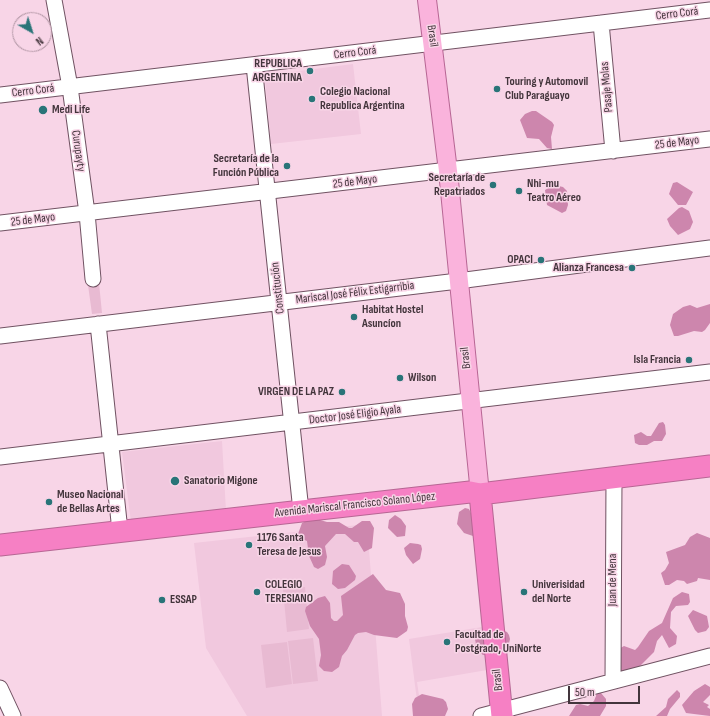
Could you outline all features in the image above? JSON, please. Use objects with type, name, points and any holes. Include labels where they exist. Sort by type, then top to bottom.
[{"type":"highway","name":"Avenida Mariscal Francisco Solano López","points":[[0,544],[470,492],[479,494],[710,466]]},
{"type":"highway","name":"Avenida Mariscal Francisco Solano López","points":[[0,555],[468,500],[475,499],[479,494]]},
{"type":"highway","name":"Brasil","points":[[479,494],[502,713]]},
{"type":"highway","points":[[232,528],[243,524],[287,518],[294,516],[301,511]]},
{"type":"main road","name":"Brasil","points":[[427,0],[434,44],[448,171],[479,494]]},
{"type":"street","name":"Curupayty","points":[[54,0],[70,87],[93,278]]},
{"type":"street","name":"Cerro Corá","points":[[0,95],[710,10]]},
{"type":"street","name":"Pasaje Molas","points":[[601,23],[612,151]]},
{"type":"street","name":"Constitución","points":[[254,65],[301,511]]},
{"type":"street","name":"25 de Mayo","points":[[0,224],[710,139]]},
{"type":"street","name":"Mariscal José Félix Estigarribia","points":[[0,336],[458,281],[710,248]]},
{"type":"street","points":[[98,324],[120,531]]},
{"type":"street","name":"Doctor José Eligio Ayala","points":[[0,457],[470,402],[710,372]]},
{"type":"street","name":"Juan de Mena","points":[[613,681],[614,478]]},
{"type":"street","points":[[481,716],[502,713],[613,681],[710,656]]},
{"type":"street","points":[[0,688],[13,716]]},
{"type":"shaded area","name":"Colegio Nacional Republica Argentina","points":[[353,64],[361,134],[271,144],[265,79],[268,75]]},
{"type":"shaded area","points":[[536,111],[554,125],[551,137],[552,149],[547,148],[539,139],[527,138],[520,120],[525,114]]},
{"type":"shaded area","points":[[677,182],[693,192],[686,205],[678,205],[669,194],[673,183]]},
{"type":"shaded area","points":[[554,185],[563,187],[567,191],[568,205],[566,211],[562,213],[547,205],[545,190]]},
{"type":"shaded area","points":[[682,207],[689,211],[693,222],[690,229],[678,235],[670,226],[667,219]]},
{"type":"shaded area","points":[[99,283],[102,313],[92,314],[88,285]]},
{"type":"shaded area","points":[[710,304],[710,323],[705,330],[702,332],[694,331],[674,336],[670,325],[673,314],[683,307],[690,305],[697,308]]},
{"type":"shaded area","points":[[663,422],[665,425],[666,434],[662,441],[654,441],[647,445],[639,445],[635,443],[634,435],[641,432],[647,436],[651,436],[659,423]]},
{"type":"shaded area","name":"Sanatorio Migone","points":[[222,441],[226,511],[131,522],[122,452]]},
{"type":"shaded area","points":[[465,508],[469,509],[472,515],[476,537],[464,533],[457,524],[459,512]]},
{"type":"shaded area","points":[[395,515],[401,519],[406,526],[405,536],[397,537],[388,528],[389,520]]},
{"type":"shaded area","points":[[313,518],[327,522],[339,522],[349,528],[352,528],[362,521],[370,521],[374,528],[372,548],[364,552],[358,542],[354,542],[345,534],[336,534],[325,546],[327,557],[325,565],[318,569],[314,567],[309,556],[307,541],[300,538],[298,534],[302,523]]},
{"type":"shaded area","points":[[367,524],[382,716],[247,716],[206,648],[194,543]]},
{"type":"shaded area","points":[[697,533],[710,538],[710,580],[698,578],[697,581],[687,584],[684,581],[677,580],[669,585],[665,585],[661,573],[665,570],[669,563],[666,552],[685,545],[690,537]]},
{"type":"shaded area","points":[[410,543],[421,545],[422,549],[420,559],[413,564],[406,555],[404,548]]},
{"type":"shaded area","points":[[342,564],[349,565],[356,576],[355,580],[345,588],[338,589],[332,584],[333,571]]},
{"type":"shaded area","points":[[373,574],[386,590],[400,593],[405,604],[405,616],[408,627],[407,631],[397,638],[374,635],[366,632],[358,633],[355,635],[342,656],[339,667],[332,672],[324,671],[319,666],[321,655],[319,639],[310,626],[305,611],[306,607],[318,598],[325,596],[330,603],[331,618],[334,621],[337,621],[343,615],[341,596]]},
{"type":"shaded area","points":[[305,587],[309,629],[287,632],[283,589]]},
{"type":"shaded area","points":[[682,592],[689,594],[690,602],[688,605],[676,606],[671,612],[670,628],[677,636],[676,644],[669,648],[662,635],[657,641],[654,652],[637,669],[617,671],[617,650],[624,646],[635,650],[649,631],[662,623],[673,598]]},
{"type":"shaded area","points":[[693,610],[707,616],[709,627],[706,631],[698,633],[695,630],[688,616]]},
{"type":"shaded area","points":[[482,627],[487,670],[417,682],[422,716],[419,716],[409,639]]},
{"type":"shaded area","points":[[488,629],[499,629],[507,632],[509,635],[510,639],[506,656],[483,655],[477,650],[475,639]]},
{"type":"shaded area","points":[[313,638],[318,681],[293,684],[288,641]]},
{"type":"shaded area","points":[[287,642],[292,684],[266,688],[261,645]]},
{"type":"shaded area","points":[[705,684],[710,687],[710,695],[703,702],[709,705],[707,707],[710,709],[710,716],[686,713],[682,705],[694,691]]},
{"type":"shaded area","points":[[677,690],[680,693],[680,697],[670,709],[667,716],[656,716],[666,707],[668,699]]},
{"type":"shaded area","points":[[597,693],[601,693],[606,699],[606,706],[600,716],[569,716],[576,705],[580,704],[588,706],[594,701]]},
{"type":"shaded area","points":[[422,694],[443,699],[446,702],[448,709],[445,716],[413,716],[412,704],[415,698]]},
{"type":"place","name":"REPUBLICA ARGENTINA","points":[[310,71]]},
{"type":"place","name":"Touring y Automovil Club Paraguayo","points":[[497,89]]},
{"type":"place","name":"Colegio Nacional Republica Argentina","points":[[312,99]]},
{"type":"place","name":"Medi Life","points":[[43,110]]},
{"type":"place","name":"Secretaría de la Función Pública","points":[[287,166]]},
{"type":"place","name":"Secretaría de Repatriados","points":[[493,185]]},
{"type":"place","name":"Nhi-mu Teatro Aéreo","points":[[519,191]]},
{"type":"place","name":"OPACI","points":[[541,260]]},
{"type":"place","name":"Alianza Francesa","points":[[632,268]]},
{"type":"place","name":"Habitat Hostel Asuncíon","points":[[354,317]]},
{"type":"place","name":"Isla Francia","points":[[689,360]]},
{"type":"place","name":"Wilson","points":[[400,378]]},
{"type":"place","name":"VIRGEN DE LA PAZ","points":[[342,392]]},
{"type":"place","name":"Sanatorio Migone","points":[[175,481]]},
{"type":"place","name":"Museo Nacional de Bellas Artes","points":[[49,502]]},
{"type":"place","name":"1176 Santa Teresa de Jesus","points":[[249,545]]},
{"type":"place","name":"COLEGIO TERESIANO","points":[[257,592]]},
{"type":"place","name":"Univerisidad del Norte","points":[[524,592]]},
{"type":"place","name":"ESSAP","points":[[162,600]]},
{"type":"place","name":"Facultad de Postgrado, UniNorte","points":[[447,642]]}]
